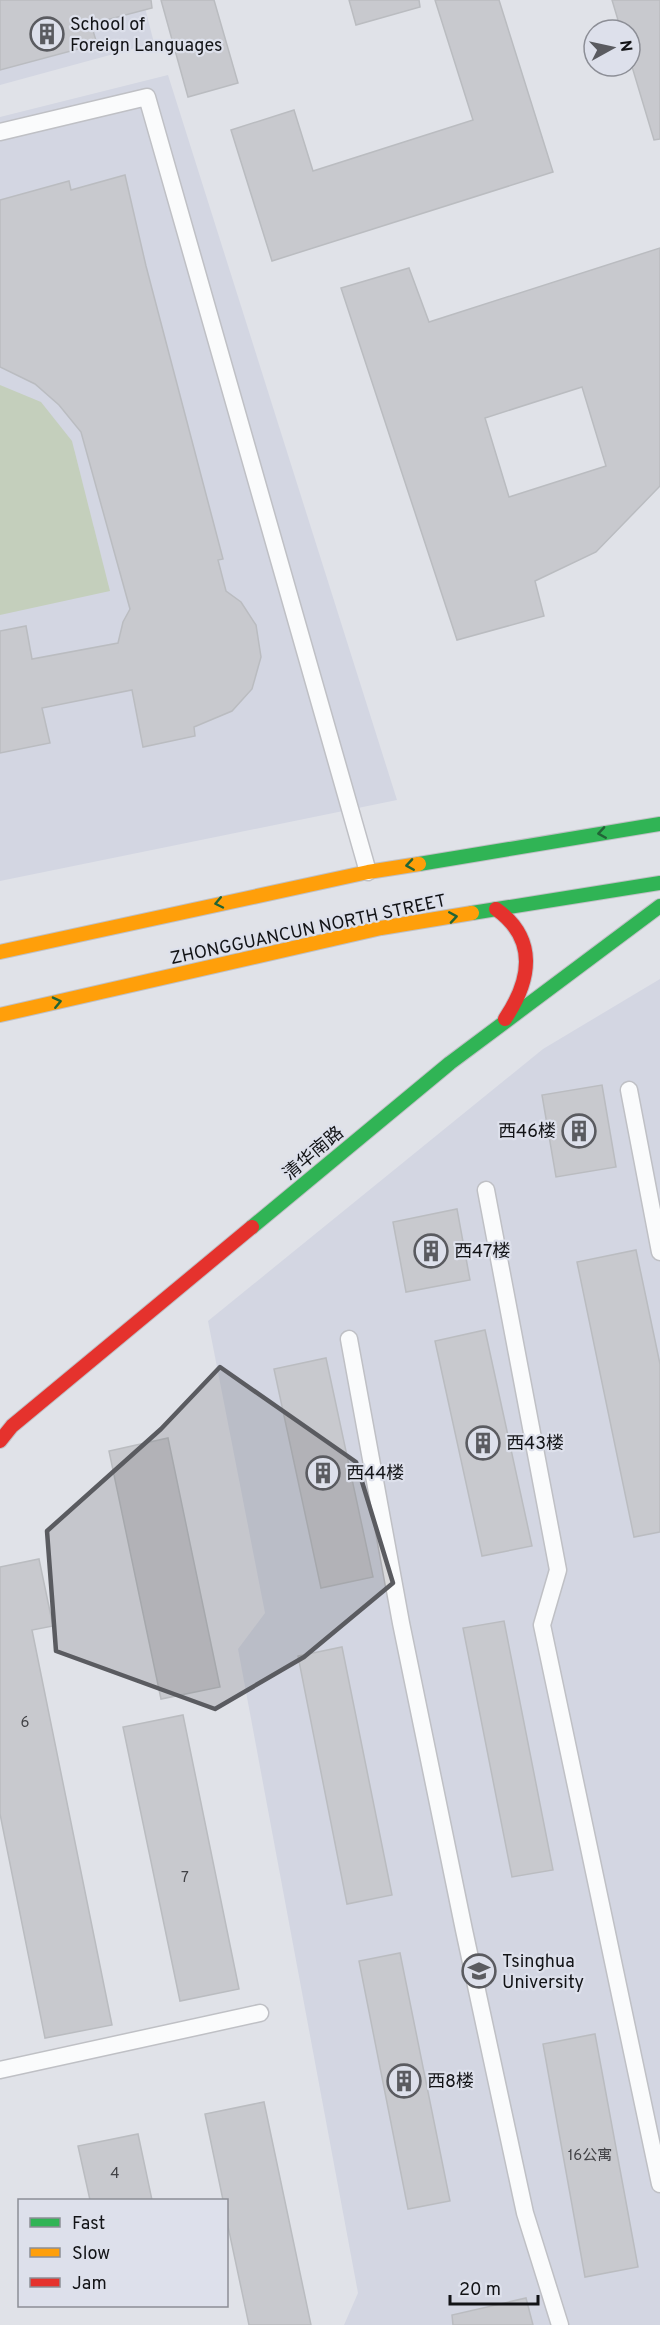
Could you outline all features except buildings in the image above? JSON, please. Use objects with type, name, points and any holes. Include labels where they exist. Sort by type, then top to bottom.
[{"type":"main road","points":[[0,952],[368,872],[660,824]]},
{"type":"main road","name":"ZHONGGUANCUN NORTH STREET","points":[[0,1015],[381,928],[660,883]]},
{"type":"main road","name":"清华南路","points":[[0,1441],[12,1426],[450,1063],[660,906]]},
{"type":"main road","points":[[496,909],[506,914],[518,929],[526,947],[526,972],[518,1004],[499,1026]]},
{"type":"lane","points":[[0,132],[147,97],[368,872]]},
{"type":"lane","points":[[629,1090],[660,1252]]},
{"type":"lane","points":[[486,1190],[558,1570],[542,1625],[660,2184]]},
{"type":"lane","points":[[349,1340],[402,1623],[469,1953],[525,2213],[560,2325]]},
{"type":"lane","points":[[0,2070],[260,2013]]},
{"type":"highlighted area","points":[[220,1367],[356,1462],[393,1583],[304,1657],[215,1709],[56,1651],[47,1531],[161,1429]]},
{"type":"shaded area","points":[[0,0],[143,0],[154,43],[0,85]]},
{"type":"shaded area","points":[[168,75],[397,800],[0,881],[0,117]]},
{"type":"shaded area","name":"Tsinghua University","points":[[660,979],[660,2325],[344,2325],[358,2293],[238,1649],[265,1613],[208,1321],[543,1049]]},
{"type":"green space","points":[[0,385],[41,402],[72,441],[110,591],[0,615]]},
{"type":"traffic: fast","points":[[419,864],[660,824]]},
{"type":"traffic: fast","points":[[472,913],[660,883]]},
{"type":"traffic: fast","points":[[252,1227],[450,1063],[660,906]]},
{"type":"traffic: slow","points":[[0,952],[368,872],[419,864]]},
{"type":"traffic: slow","points":[[0,1015],[381,928],[472,913]]},
{"type":"traffic: jam","points":[[496,909],[510,921],[519,933],[526,961],[525,975],[520,990],[505,1019]]},
{"type":"traffic: jam","points":[[0,1441],[12,1426],[252,1227]]},
{"type":"place","name":"School of Foreign Languages","points":[[47,34]]},
{"type":"place","name":"西46楼","points":[[579,1131]]},
{"type":"place","name":"西47楼","points":[[431,1251]]},
{"type":"place","name":"西43楼","points":[[483,1443]]},
{"type":"place","name":"西44楼","points":[[323,1473]]},
{"type":"place","name":"Tsinghua University","points":[[479,1971]]},
{"type":"place","name":"西8楼","points":[[404,2081]]}]
